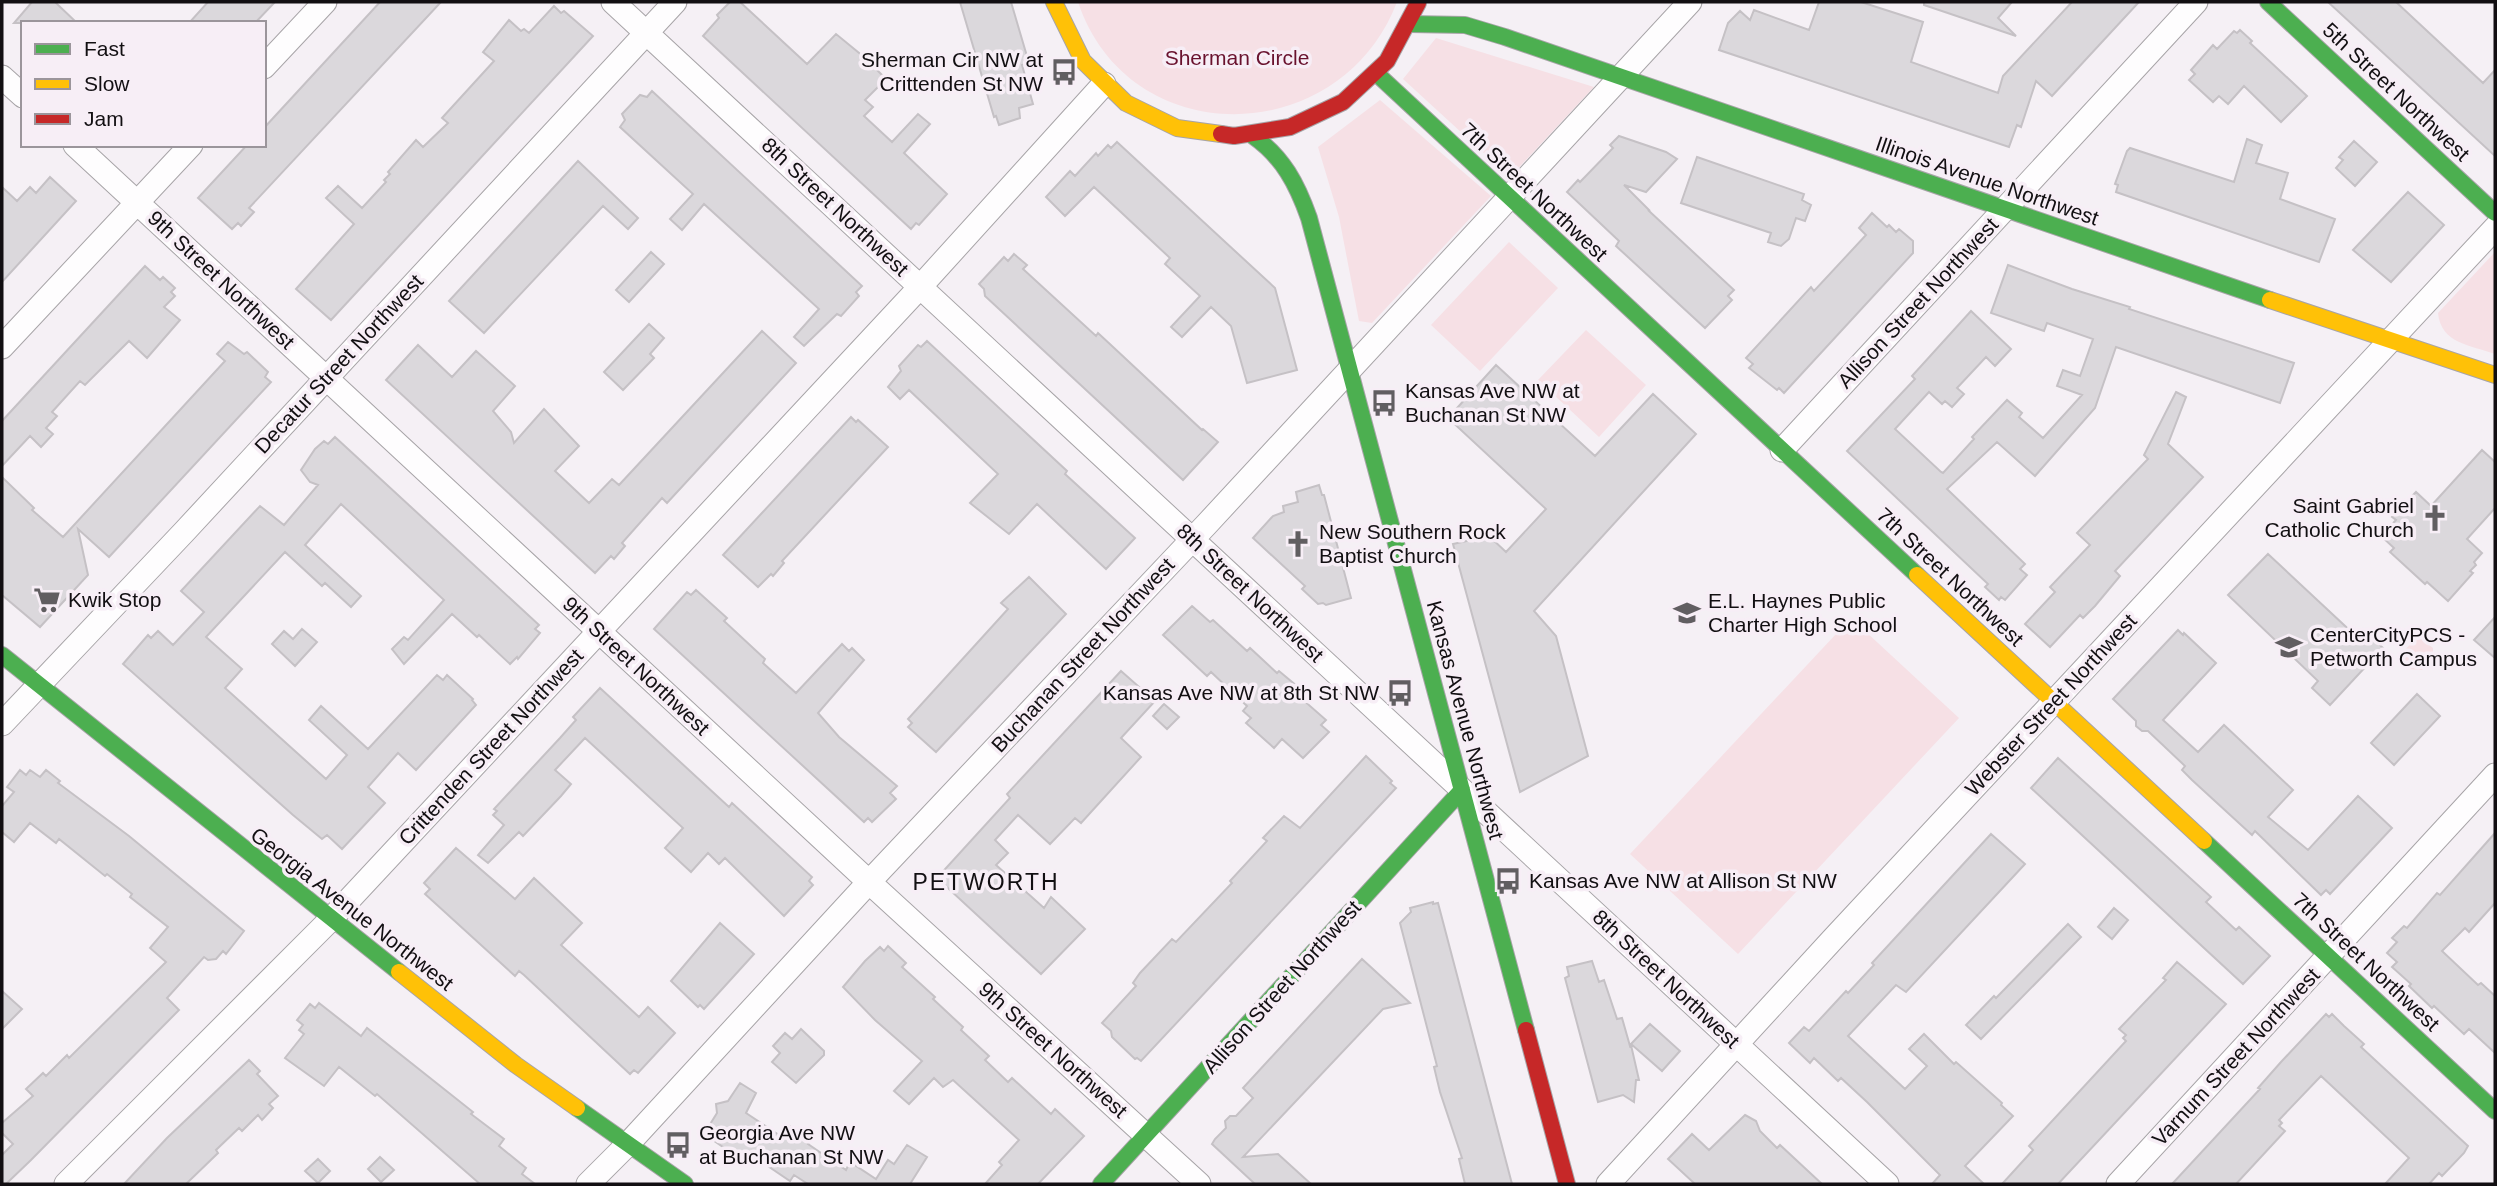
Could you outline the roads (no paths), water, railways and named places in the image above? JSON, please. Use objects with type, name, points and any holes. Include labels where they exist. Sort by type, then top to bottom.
[{"type":"main road","points":[[1054,2],[1075,48],[1104,84],[1132,106],[1168,124],[1206,134],[1254,136],[1315,119]]},
{"type":"main road","points":[[1306,136],[1308,126],[1315,119],[1353,96],[1377,75],[1397,48],[1418,2]]},
{"type":"main road","name":"5th Street Northwest","points":[[2268,2],[2495,213]]},
{"type":"main road","name":"Illinois Avenue Northwest","points":[[1447,9],[1465,25]]},
{"type":"main road","name":"Illinois Avenue Northwest","points":[[1410,24],[1465,25],[2495,375]]},
{"type":"main road","name":"7th Street Northwest","points":[[1377,75],[2495,1111]]},
{"type":"main road","name":"Kansas Avenue Northwest","points":[[1254,136],[1281,160],[1298,186],[1309,218],[1567,1184]]},
{"type":"main road","name":"Kansas Avenue Northwest","points":[[1298,186],[1300,164]]},
{"type":"main road","name":"Georgia Avenue Northwest","points":[[2,654],[516,1065],[685,1184]]},
{"type":"main road","name":"Allison Street Northwest","points":[[1101,1184],[1462,790]]},
{"type":"street","points":[[266,65],[325,2]]},
{"type":"street","name":"8th Street Northwest","points":[[613,2],[1887,1184]]},
{"type":"street","name":"Decatur Street Northwest","points":[[2,724],[675,2]]},
{"type":"street","name":"Buchanan Street Northwest","points":[[588,1184],[1192,540],[1690,2]]},
{"type":"street","name":"Allison Street Northwest","points":[[1782,450],[2196,2]]},
{"type":"street","points":[[2,77],[21,94]]},
{"type":"street","name":"Crittenden Street Northwest","points":[[66,1184],[331,919],[920,287],[1104,84]]},
{"type":"street","name":"9th Street Northwest","points":[[77,147],[869,882],[1199,1184]]},
{"type":"street","points":[[2,347],[189,147]]},
{"type":"street","name":"Webster Street Northwest","points":[[1608,1184],[2495,228]]},
{"type":"street","name":"Varnum Street Northwest","points":[[2118,1184],[2495,775]]},
{"type":"place","name":"Sherman Cir NW at Crittenden St NW","points":[[1064,72]]},
{"type":"place","name":"Kansas Ave NW at Buchanan St NW","points":[[1384,403]]},
{"type":"place","name":"Saint Gabriel Catholic Church","points":[[2435,518]]},
{"type":"place","name":"New Southern Rock Baptist Church","points":[[1298,544]]},
{"type":"place","name":"Kwik Stop","points":[[47,600]]},
{"type":"place","name":"E.L. Haynes Public Charter High School","points":[[1687,613]]},
{"type":"place","name":"CenterCityPCS - Petworth Campus","points":[[2289,647]]},
{"type":"place","name":"Kansas Ave NW at 8th St NW","points":[[1400,693]]},
{"type":"place","name":"Kansas Ave NW at Allison St NW","points":[[1508,881]]},
{"type":"place","name":"Georgia Ave NW at Buchanan St NW","points":[[678,1145]]},
{"type":"district","name":"PETWORTH","points":[[986,882]]},
{"type":"park label","name":"Sherman Circle","points":[[1237,58]]}]
